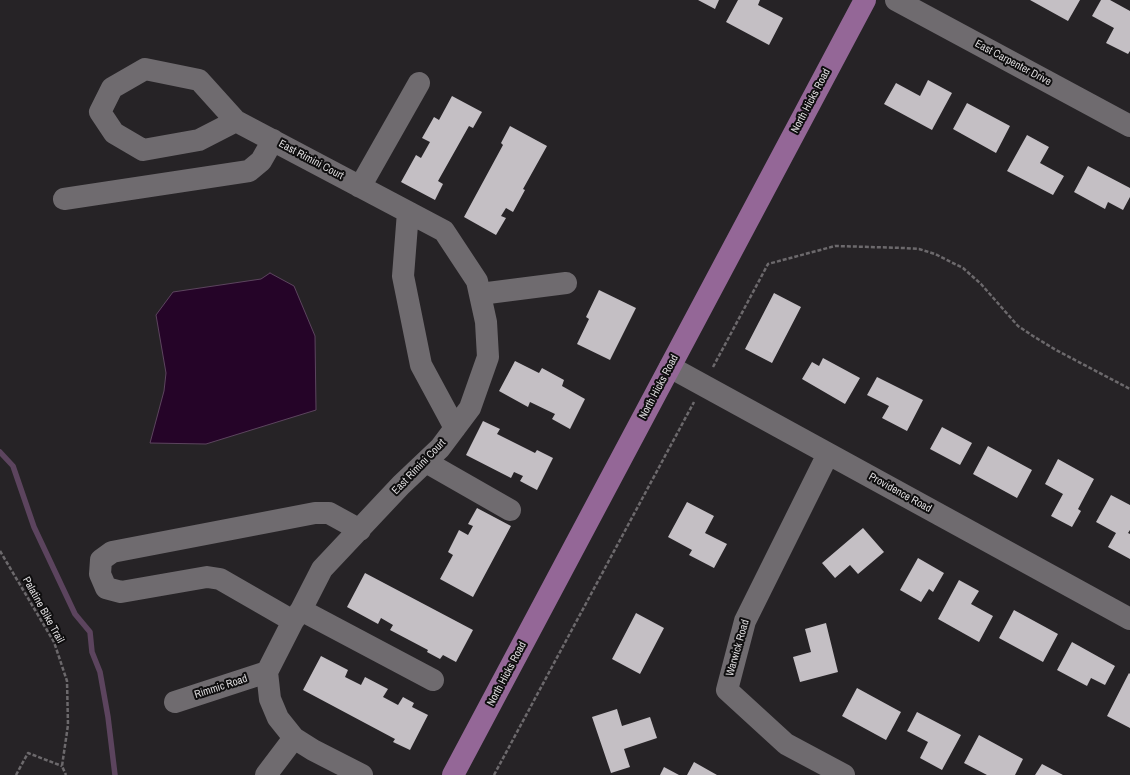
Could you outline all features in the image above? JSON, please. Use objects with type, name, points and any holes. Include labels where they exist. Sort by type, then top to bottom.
[{"type":"main road","name":"North Hicks Road","points":[[453,775],[865,0]]},
{"type":"street","name":"East Carpenter Drive","points":[[896,0],[1130,126]]},
{"type":"street","name":"East Rimini Court","points":[[236,120],[199,140],[143,150],[114,132],[100,112],[112,88],[145,69],[199,80],[236,120],[444,232],[477,281],[486,322],[488,357],[470,408],[440,448],[400,485],[360,530],[322,569],[267,672]]},
{"type":"street","points":[[360,187],[419,83]]},
{"type":"street","points":[[64,199],[250,172],[261,161],[273,140]]},
{"type":"street","points":[[408,212],[403,276],[421,365],[455,428]]},
{"type":"street","points":[[480,294],[566,283]]},
{"type":"street","name":"Providence Road","points":[[670,367],[1130,619]]},
{"type":"street","name":"Warwick Road","points":[[828,454],[745,620],[727,690],[786,744],[844,775]]},
{"type":"street","points":[[426,462],[510,510]]},
{"type":"street","points":[[360,530],[329,513],[315,513],[112,552],[102,560],[100,574],[106,588],[121,592],[207,578],[220,579],[433,680]]},
{"type":"street","points":[[267,672],[270,699],[278,718],[294,738],[313,750],[362,775]]},
{"type":"street","name":"Rimmic Road","points":[[175,702],[267,672]]},
{"type":"street","points":[[266,775],[294,738]]},
{"type":"path","name":"Palatine Bike Trail","points":[[0,551],[54,642],[67,681],[68,725],[62,766]]},
{"type":"path","points":[[16,775],[28,753],[62,766],[66,775]]},
{"type":"shaded area","points":[[270,273],[294,286],[315,336],[316,410],[206,444],[150,443],[164,391],[166,373],[156,315],[173,292],[261,279]]},
{"type":"building","points":[[698,0],[719,0],[715,9]]},
{"type":"building","points":[[738,0],[760,0],[758,5],[783,18],[769,45],[726,22]]},
{"type":"building","points":[[1030,0],[1080,0],[1068,21]]},
{"type":"building","points":[[1101,0],[1110,0],[1130,11],[1130,51],[1128,54],[1106,43],[1114,28],[1092,16]]},
{"type":"building","points":[[928,80],[952,93],[932,130],[884,104],[896,83],[920,96]]},
{"type":"building","points":[[452,96],[482,112],[473,128],[469,126],[438,181],[443,184],[435,200],[401,182],[416,155],[421,158],[430,142],[422,138],[434,117],[439,120]]},
{"type":"building","points":[[967,103],[1010,126],[996,153],[953,129]]},
{"type":"building","points":[[510,126],[547,146],[523,189],[525,190],[513,212],[506,208],[501,216],[506,218],[496,235],[464,217],[503,145],[501,143]]},
{"type":"building","points":[[1027,135],[1049,147],[1040,163],[1064,176],[1053,195],[1007,171]]},
{"type":"building","points":[[1088,166],[1130,188],[1130,197],[1123,210],[1108,202],[1105,209],[1074,192]]},
{"type":"building","points":[[599,290],[636,308],[610,360],[577,344],[589,319],[586,317]]},
{"type":"building","points":[[774,293],[801,307],[772,363],[745,349]]},
{"type":"building","points":[[823,358],[860,378],[845,404],[802,379],[812,362],[819,366]]},
{"type":"building","points":[[515,361],[539,373],[542,368],[564,380],[562,386],[585,399],[570,429],[552,419],[555,414],[530,402],[528,407],[499,391]]},
{"type":"building","points":[[877,377],[923,400],[907,431],[882,418],[889,406],[867,395]]},
{"type":"building","points":[[483,421],[500,429],[497,434],[535,453],[537,450],[553,458],[537,490],[520,481],[523,476],[514,472],[511,478],[466,455]]},
{"type":"building","points":[[942,427],[972,443],[960,465],[930,449]]},
{"type":"building","points":[[988,446],[1032,470],[1017,498],[973,474]]},
{"type":"building","points":[[1058,459],[1094,479],[1078,509],[1081,511],[1072,527],[1051,516],[1063,494],[1045,484]]},
{"type":"building","points":[[1111,495],[1130,505],[1130,530],[1128,533],[1130,534],[1130,559],[1108,547],[1116,533],[1096,522]]},
{"type":"building","points":[[687,502],[714,516],[705,533],[727,544],[714,568],[689,555],[692,550],[668,537]]},
{"type":"building","points":[[477,508],[511,526],[473,597],[440,579],[453,555],[448,552],[459,530],[468,535],[473,526],[468,524]]},
{"type":"building","points":[[863,528],[884,552],[858,574],[850,565],[835,578],[822,563]]},
{"type":"building","points":[[918,558],[944,573],[933,592],[929,589],[921,602],[900,590]]},
{"type":"building","points":[[365,573],[473,630],[456,662],[443,655],[440,659],[427,652],[428,650],[390,630],[393,625],[381,618],[378,624],[347,607]]},
{"type":"building","points":[[959,580],[979,591],[971,604],[993,616],[979,642],[938,619]]},
{"type":"building","points":[[1014,610],[1058,634],[1043,662],[999,638]]},
{"type":"building","points":[[636,613],[664,628],[640,674],[612,659]]},
{"type":"building","points":[[826,623],[838,672],[800,682],[793,657],[811,652],[805,629]]},
{"type":"building","points":[[1072,642],[1115,666],[1105,685],[1091,678],[1087,686],[1057,670]]},
{"type":"building","points":[[321,656],[348,670],[345,677],[361,685],[365,677],[388,689],[383,697],[398,705],[403,697],[414,703],[412,707],[428,715],[410,750],[393,742],[395,739],[303,690]]},
{"type":"building","points":[[1129,673],[1130,674],[1130,728],[1107,716]]},
{"type":"building","points":[[857,688],[901,712],[886,740],[842,716]]},
{"type":"building","points":[[617,709],[622,726],[650,717],[657,738],[624,749],[630,767],[611,773],[592,717]]},
{"type":"building","points":[[917,712],[961,735],[942,770],[920,758],[928,742],[907,731]]},
{"type":"building","points":[[979,735],[1023,759],[1015,775],[987,775],[964,763]]},
{"type":"building","points":[[694,762],[717,775],[687,775]]},
{"type":"building","points":[[1042,764],[1063,775],[1035,775]]},
{"type":"building","points":[[664,767],[679,775],[660,775]]},
{"type":"waterway","points":[[0,452],[13,466],[34,527],[75,614],[90,632],[92,652],[100,672],[108,717],[115,775]]}]
